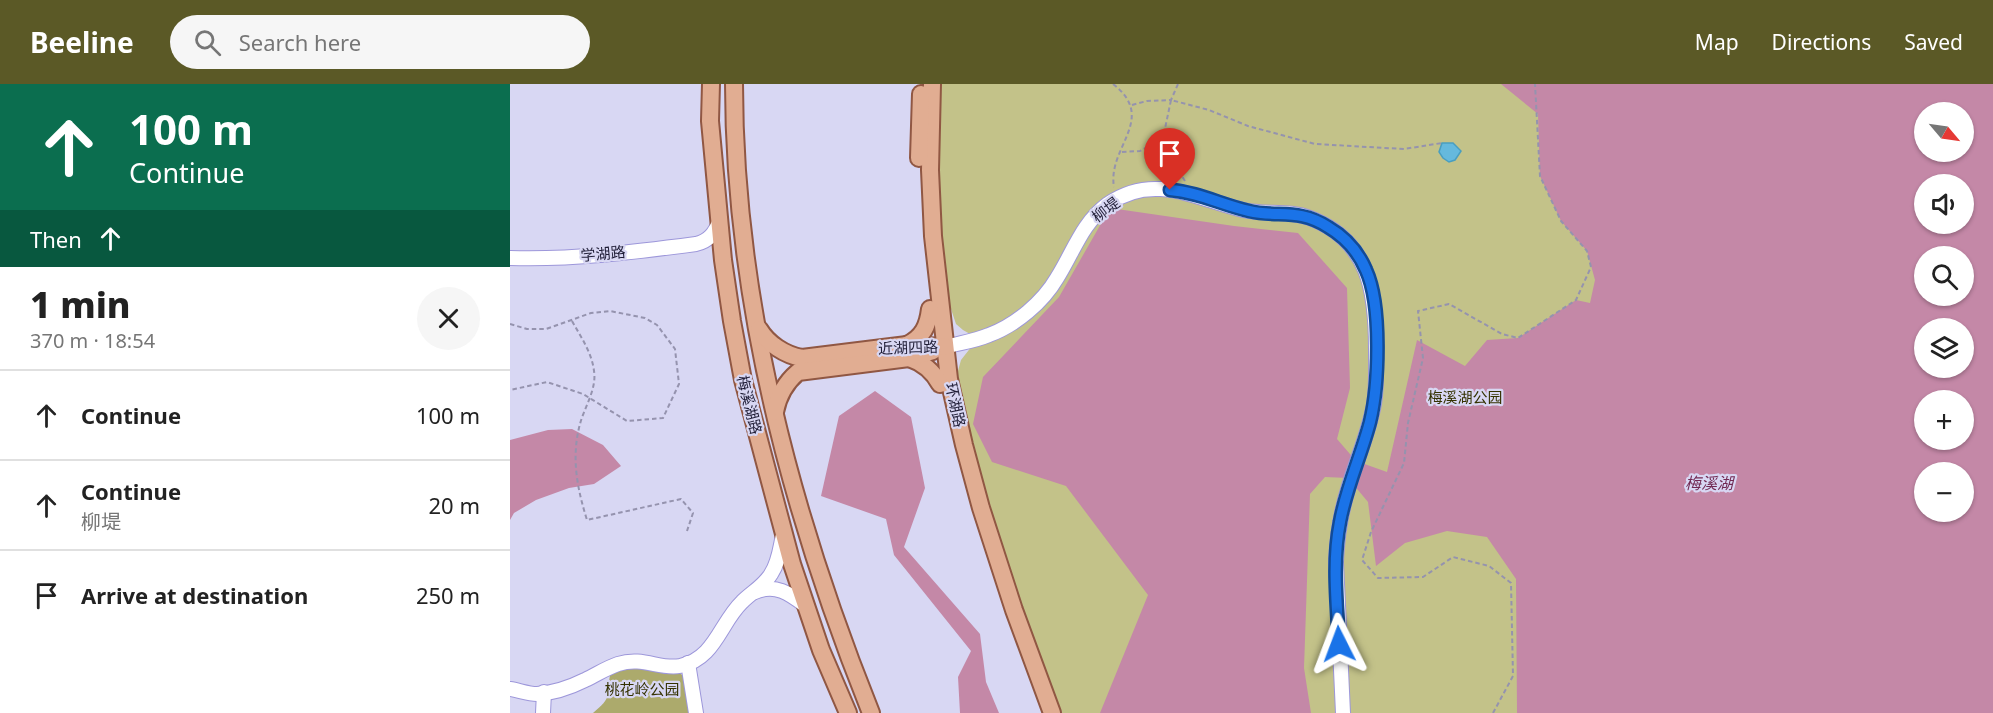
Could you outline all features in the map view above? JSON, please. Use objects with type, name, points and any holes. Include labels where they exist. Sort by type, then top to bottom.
[{"type":"main road","name":"梅溪湖路","points":[[711,84],[710,121],[723,260],[743,380],[783,532],[806,606],[821,650],[848,713]]},
{"type":"main road","name":"梅溪湖路","points":[[734,84],[742,220],[757,327],[774,414],[810,545],[871,713]]},
{"type":"main road","name":"环湖路","points":[[922,84],[919,168],[921,215],[935,308]]},
{"type":"main road","name":"环湖路","points":[[932,84],[930,170],[935,308],[938,348],[953,445],[977,532],[1015,647],[1040,713]]},
{"type":"main road","points":[[935,308],[922,335],[908,352],[944,381]]},
{"type":"main road","name":"近湖四路","points":[[757,327],[777,348],[802,358],[908,352]]},
{"type":"main road","name":"近湖四路","points":[[774,414],[785,385],[798,372],[938,348]]},
{"type":"main road","name":"环湖路","points":[[944,381],[1014,610],[1052,713]]},
{"type":"street","name":"柳堤","points":[[938,348],[989,335],[1008,326],[1036,304],[1058,277],[1082,230],[1097,212],[1122,197],[1144,190],[1159,189],[1193,193],[1253,212],[1299,214],[1335,232],[1354,249],[1368,273],[1376,316],[1376,384],[1369,425],[1340,520],[1336,562],[1343,713]]},
{"type":"street","points":[[696,244],[711,236],[720,220]]},
{"type":"street","points":[[696,244],[703,244],[723,260]]},
{"type":"street","name":"学湖路","points":[[510,258],[534,259],[612,254],[696,244]]},
{"type":"street","points":[[935,308],[953,332],[964,340],[971,340]]},
{"type":"street","points":[[944,381],[957,352],[971,340]]},
{"type":"street","points":[[510,688],[535,694],[544,693],[570,686],[627,661],[640,660],[678,666],[688,663],[709,650],[730,615],[743,600],[768,579],[777,564],[783,532]]},
{"type":"street","points":[[755,592],[768,588],[779,588],[806,606]]},
{"type":"street","points":[[688,663],[696,713]]},
{"type":"street","points":[[543,713],[544,693]]},
{"type":"path","points":[[1113,84],[1123,92],[1131,105],[1132,117],[1113,177],[1114,187],[1122,197]]},
{"type":"path","points":[[1178,84],[1171,100],[1164,138],[1177,168],[1193,193]]},
{"type":"path","points":[[1493,713],[1513,676],[1510,584],[1489,566],[1453,557],[1423,577],[1378,578],[1362,560],[1371,532],[1404,463],[1408,423],[1421,371],[1422,342],[1418,311],[1449,304],[1502,334],[1518,338],[1576,300],[1591,267],[1587,251],[1562,221],[1540,176],[1535,84]]},
{"type":"path","points":[[1131,105],[1147,101],[1171,100],[1209,110],[1248,126],[1316,144],[1404,148],[1442,143]]},
{"type":"path","points":[[1121,152],[1140,151],[1164,138]]},
{"type":"path","points":[[510,324],[527,329],[546,329],[591,313],[610,311],[645,318],[657,326],[675,349],[679,384],[663,418],[627,421],[590,398],[547,382],[510,390]]},
{"type":"path","points":[[572,320],[591,355],[595,374],[576,445],[577,487],[587,520],[681,499],[693,513],[687,531]]},
{"type":"green space","name":"梅溪湖","points":[[941,84],[1993,84],[1993,713],[1062,713],[1008,571],[967,434],[956,378],[961,360],[972,346],[970,334],[956,324],[946,294],[937,182]]},
{"type":"green space","name":"桃花岭公园","points":[[635,666],[679,673],[684,676],[691,713],[593,713],[606,700],[610,675],[614,671]]},
{"type":"water","name":"梅溪湖","points":[[1501,84],[1993,84],[1993,713],[1517,713],[1516,579],[1487,537],[1447,531],[1405,543],[1376,566],[1368,502],[1348,478],[1325,477],[1310,494],[1304,668],[1311,713],[1100,713],[1148,595],[1066,486],[992,462],[973,424],[983,377],[1059,297],[1110,208],[1298,233],[1347,288],[1350,388],[1337,439],[1356,461],[1387,472],[1417,340],[1465,366],[1487,340],[1518,338],[1576,300],[1590,303],[1595,280],[1587,251],[1561,221],[1540,176],[1538,114]]},
{"type":"water","points":[[875,391],[911,417],[925,488],[904,547],[980,634],[986,682],[999,713],[960,713],[958,677],[971,651],[894,555],[886,519],[821,496],[839,416]]},
{"type":"water","points":[[572,429],[603,445],[621,466],[594,484],[569,488],[536,500],[514,513],[510,520],[510,440],[548,430]]},
{"type":"building","points":[[1442,143],[1453,143],[1461,151],[1455,160],[1449,162],[1443,158],[1439,152]]},
{"type":"route","points":[[1170,190],[1193,193],[1253,212],[1299,214],[1311,218],[1342,237],[1354,249],[1368,273],[1376,316],[1376,384],[1369,425],[1340,520],[1336,562],[1339,644]]},
{"type":"park label","name":"梅溪湖公园","points":[[1465,398]]}]
